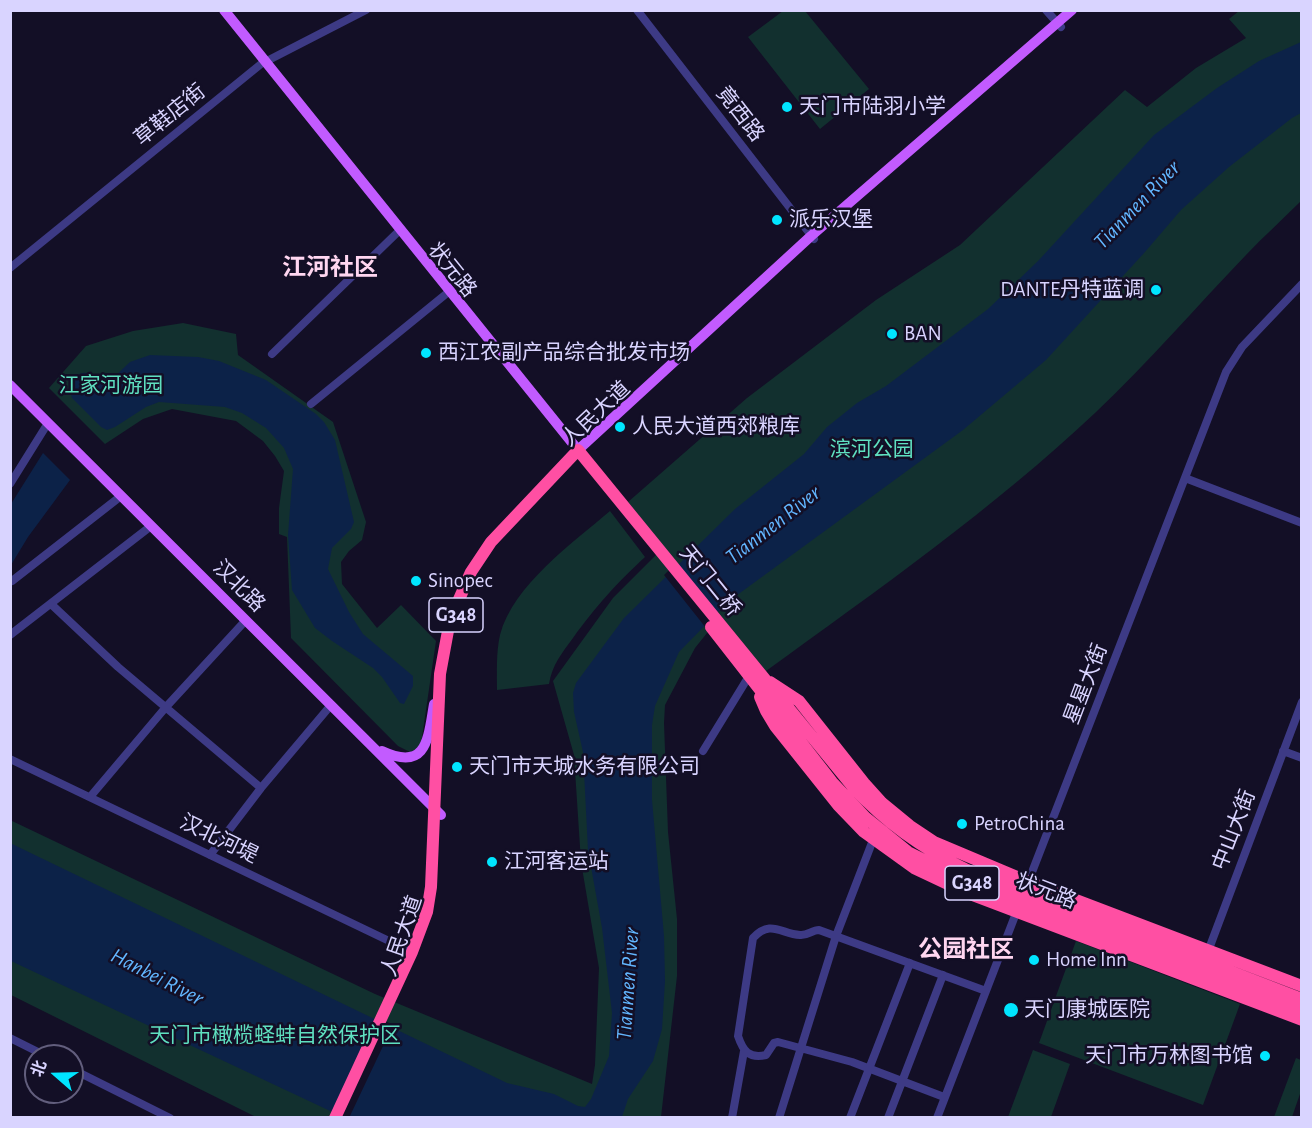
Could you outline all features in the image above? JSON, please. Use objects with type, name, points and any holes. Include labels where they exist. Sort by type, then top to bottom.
[{"type":"highway","name":"状元路","points":[[578,454],[656,553]]},
{"type":"highway","name":"人民大道","points":[[400,991],[420,955],[435,910],[440,868],[437,811],[440,674],[450,620],[463,587],[475,565],[505,525],[578,454]]},
{"type":"highway","name":"人民大道","points":[[400,991],[430,899],[447,662],[450,640],[460,604],[475,571],[494,544],[578,454]]},
{"type":"highway","name":"天门二桥","points":[[656,553],[726,640]]},
{"type":"highway","name":"状元路","points":[[726,640],[832,782],[866,818],[894,842],[934,867],[1204,961],[1302,999]]},
{"type":"highway","name":"状元路","points":[[756,679],[868,803],[896,829],[1022,897]]},
{"type":"highway","points":[[756,679],[766,711],[775,726],[838,805],[873,840],[914,868],[952,887],[1022,897],[1204,961],[1302,986]]},
{"type":"highway","points":[[929,845],[975,860],[1022,897],[1302,1020]]},
{"type":"highway","points":[[975,860],[978,874]]},
{"type":"highway","points":[[914,868],[934,867]]},
{"type":"highway","name":"状元路","points":[[1204,961],[1302,1009]]},
{"type":"highway","name":"G348","points":[[335,1118],[400,991]]},
{"type":"highway","name":"G348","points":[[344,1118],[400,991]]},
{"type":"main road","name":"状元路","points":[[218,10],[578,454]]},
{"type":"main road","name":"状元路","points":[[224,10],[263,63]]},
{"type":"main road","name":"人民大道","points":[[1059,25],[1072,10]]},
{"type":"main road","name":"人民大道","points":[[578,454],[813,238],[1059,25],[1080,10]]},
{"type":"main road","name":"状元路","points":[[399,231],[446,294],[578,454]]},
{"type":"main road","name":"汉北路","points":[[10,385],[437,811]]},
{"type":"main road","points":[[377,749],[393,756],[407,758],[421,752],[429,733],[440,674]]},
{"type":"street","name":"草鞋店街","points":[[10,268],[263,63],[366,10]]},
{"type":"street","name":"竟西路","points":[[637,10],[813,238]]},
{"type":"street","points":[[1046,10],[1059,25]]},
{"type":"street","points":[[273,354],[399,231]]},
{"type":"street","name":"星星大街","points":[[936,1118],[1231,364],[1242,347],[1302,284]]},
{"type":"street","points":[[312,404],[446,294]]},
{"type":"street","points":[[10,484],[48,423]]},
{"type":"street","points":[[1185,478],[1302,523]]},
{"type":"street","points":[[12,581],[121,496]]},
{"type":"street","points":[[10,635],[152,526]]},
{"type":"street","points":[[51,604],[110,660],[261,788]]},
{"type":"street","points":[[90,797],[166,707],[246,620]]},
{"type":"street","points":[[703,751],[756,679]]},
{"type":"street","name":"中山大街","points":[[1204,961],[1302,702]]},
{"type":"street","points":[[210,855],[261,788],[331,705]]},
{"type":"street","points":[[1283,751],[1302,758]]},
{"type":"street","name":"汉北河堤","points":[[10,759],[412,952]]},
{"type":"street","points":[[779,1118],[836,936],[873,840]]},
{"type":"street","points":[[732,1118],[744,1051],[738,1036],[753,938],[757,934],[773,927],[800,935],[815,930],[986,991]]},
{"type":"street","points":[[850,1118],[910,963]]},
{"type":"street","points":[[888,1118],[943,975]]},
{"type":"street","points":[[10,1038],[24,1045]]},
{"type":"street","points":[[744,1051],[753,1056],[766,1055],[774,1043],[778,1042],[869,1069],[944,1097]]},
{"type":"street","points":[[84,1075],[170,1118]]},
{"type":"green space","points":[[783,11],[805,11],[869,89],[820,129],[748,37]]},
{"type":"green space","name":"天门市橄榄蛏蚌自然保护区","points":[[1239,11],[1301,11],[1301,201],[1253,248],[1115,394],[1056,448],[976,515],[893,579],[766,671],[724,620],[707,633],[695,648],[665,705],[668,832],[677,919],[677,976],[661,1117],[256,1117],[11,995],[10,820],[375,994],[592,1084],[595,1065],[599,968],[581,862],[574,755],[553,681],[613,598],[664,547],[628,502],[747,398],[876,300],[960,245],[1125,90],[1147,107],[1196,68],[1246,38],[1229,19]]},
{"type":"green space","name":"江家河游园","points":[[183,323],[236,334],[238,355],[333,422],[366,522],[362,540],[349,551],[341,562],[342,584],[377,628],[401,605],[436,641],[419,748],[410,752],[398,746],[291,638],[287,537],[279,534],[279,508],[284,471],[263,441],[236,421],[172,409],[143,419],[105,444],[49,388],[86,346],[133,331]]},
{"type":"green space","points":[[610,511],[645,557],[582,626],[558,660],[549,684],[497,690],[497,656],[500,635],[517,599],[546,566]]},
{"type":"green space","points":[[1076,941],[1240,1004],[1203,1105],[1039,1043]]},
{"type":"green space","points":[[1033,1050],[1070,1064],[1051,1117],[1008,1117]]},
{"type":"green space","points":[[1296,1058],[1301,1060],[1301,1091],[1292,1117],[1274,1117]]},
{"type":"water","name":"天门市橄榄蛏蚌自然保护区","points":[[1301,42],[1301,113],[1229,167],[1181,210],[1046,360],[963,430],[729,601],[679,652],[655,706],[652,725],[652,800],[664,936],[665,981],[662,1029],[653,1061],[628,1099],[622,1117],[343,1117],[11,961],[10,843],[507,1083],[554,1094],[585,1107],[591,1099],[609,1056],[612,1013],[602,928],[588,850],[583,752],[574,712],[573,693],[576,683],[624,618],[735,509],[804,454],[827,427],[857,403],[886,386],[988,309],[1038,261],[1154,135],[1217,88],[1259,61]]},
{"type":"water","points":[[150,355],[198,357],[219,361],[266,380],[324,422],[335,440],[354,522],[351,529],[332,548],[328,569],[349,612],[363,634],[413,676],[413,686],[404,704],[400,703],[373,668],[315,628],[292,590],[288,535],[293,469],[284,448],[266,428],[242,413],[225,407],[159,402],[107,430],[101,427],[72,398],[71,386],[79,374],[87,373],[112,379],[130,362]]},
{"type":"water","points":[[43,453],[70,480],[28,537],[11,565],[11,504]]},
{"type":"pier","points":[[676,563],[719,615],[706,628],[664,575]]},
{"type":"pier","points":[[378,1017],[393,1025],[349,1118],[336,1118]]},
{"type":"place","name":"天门市陆羽小学","points":[[787,107]]},
{"type":"place","name":"派乐汉堡","points":[[777,220]]},
{"type":"place","name":"DANTE丹特蓝调","points":[[1156,290]]},
{"type":"place","name":"BAN","points":[[892,334]]},
{"type":"place","name":"西江农副产品综合批发市场","points":[[426,353]]},
{"type":"place","name":"人民大道西郊粮库","points":[[620,427]]},
{"type":"place","name":"Sinopec","points":[[416,581]]},
{"type":"place","name":"天门市天城水务有限公司","points":[[457,767]]},
{"type":"place","name":"PetroChina","points":[[962,824]]},
{"type":"place","name":"江河客运站","points":[[492,862]]},
{"type":"place","name":"Home Inn","points":[[1034,960]]},
{"type":"place","name":"天门康城医院","points":[[1011,1010]]},
{"type":"place","name":"天门市万林图书馆","points":[[1265,1056]]},
{"type":"district","name":"江河社区","points":[[330,268]]},
{"type":"district","name":"公园社区","points":[[966,950]]},
{"type":"water label","name":"Tianmen River","points":[[1137,205]]},
{"type":"water label","name":"Tianmen River","points":[[773,525]]},
{"type":"water label","name":"Hanbei River","points":[[157,977]]},
{"type":"water label","name":"Tianmen River","points":[[628,984]]},
{"type":"park label","name":"滨河公园","points":[[872,450]]}]
